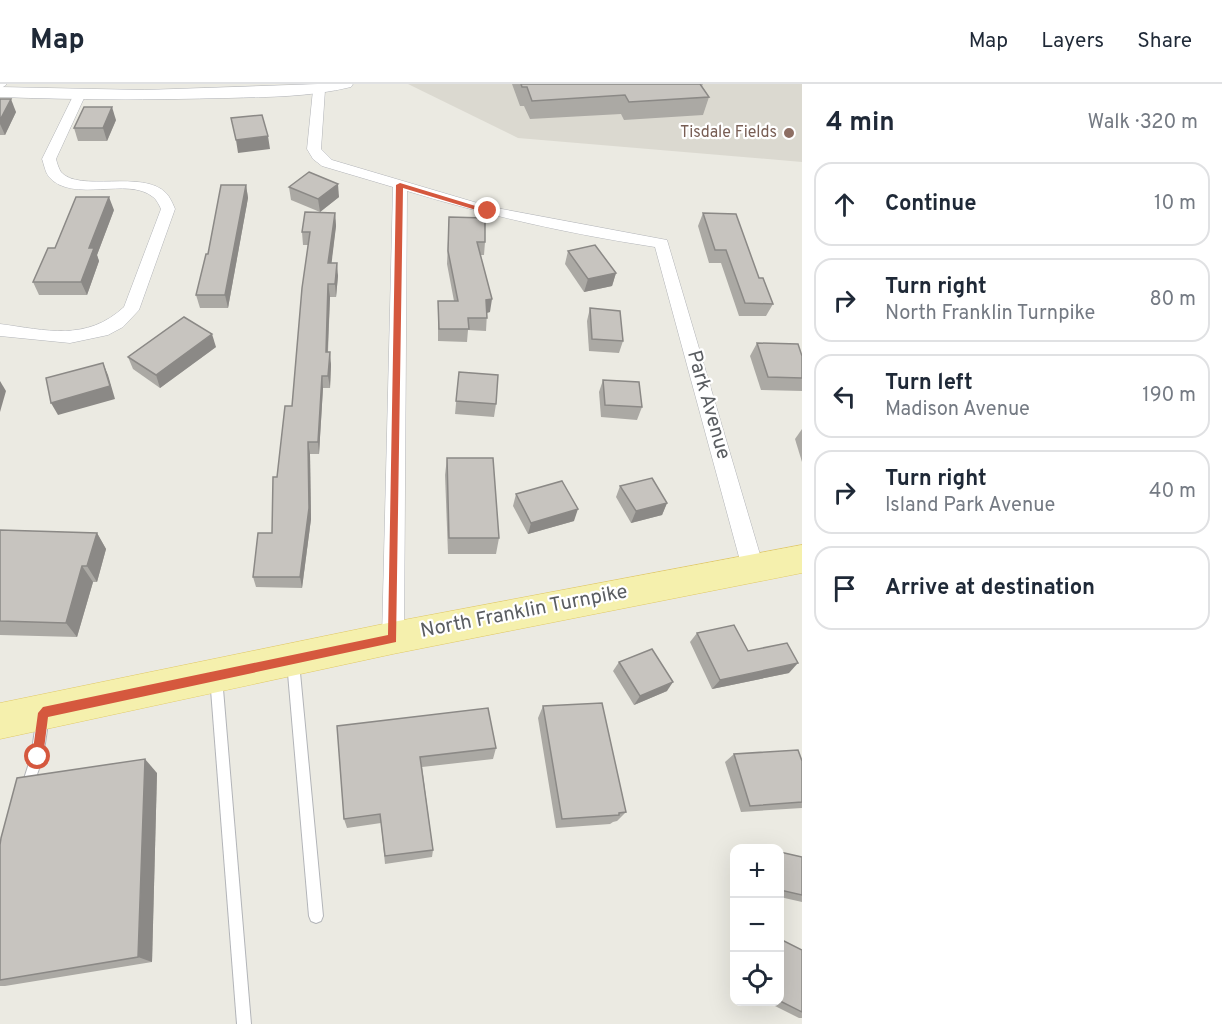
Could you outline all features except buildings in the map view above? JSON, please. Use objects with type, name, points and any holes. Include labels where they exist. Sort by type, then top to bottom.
[{"type":"main road","name":"North Franklin Turnpike","points":[[0,721],[393,638],[802,560]]},
{"type":"street","points":[[0,92],[79,96],[162,96],[319,90],[345,84]]},
{"type":"street","points":[[319,90],[314,149],[318,156],[339,168],[400,185],[393,638]]},
{"type":"street","points":[[0,330],[73,339],[109,329],[122,320],[131,310],[168,209],[161,194],[152,189],[141,186],[77,184],[54,175],[49,159],[79,96]]},
{"type":"street","name":"Park Avenue","points":[[400,185],[526,220],[662,243],[753,568]]},
{"type":"lane","points":[[292,659],[316,916]]},
{"type":"lane","points":[[216,675],[244,1024]]},
{"type":"lane","points":[[24,800],[38,757],[43,713]]},
{"type":"shaded area","points":[[408,84],[802,84],[802,162],[518,138]]},
{"type":"place","name":"Tisdale Fields","points":[[789,133]]},
{"type":"route","points":[[38,757],[43,713],[393,638],[400,185],[488,211]]}]
